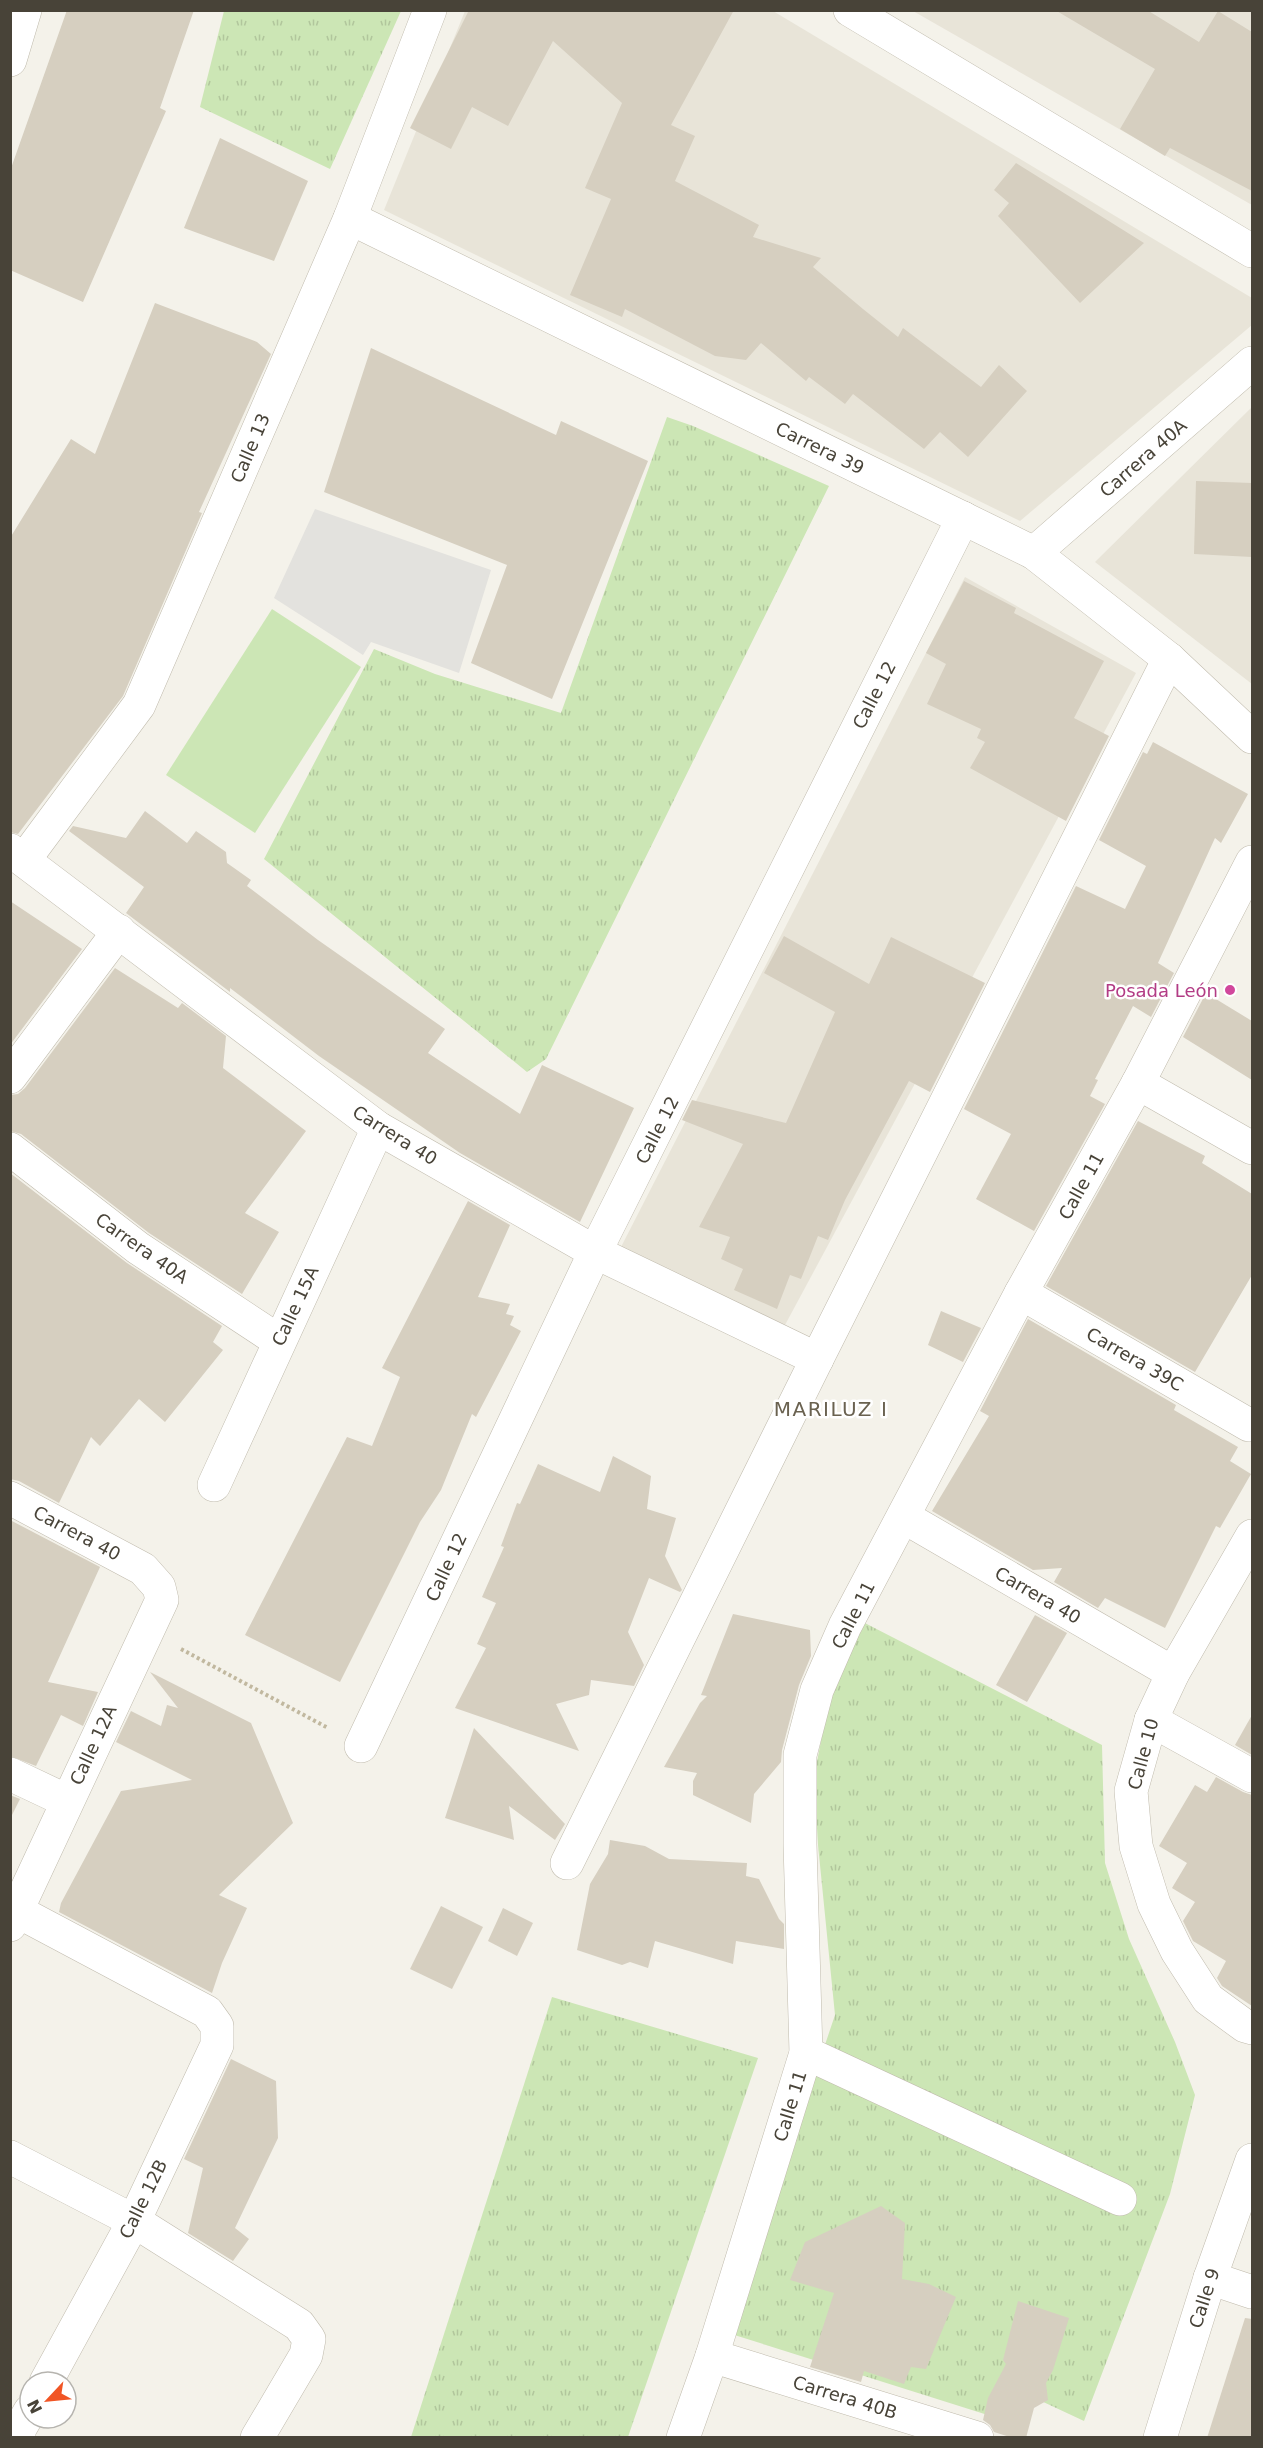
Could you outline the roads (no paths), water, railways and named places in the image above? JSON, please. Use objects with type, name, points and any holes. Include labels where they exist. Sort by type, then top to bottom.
[{"type":"street","points":[[10,60],[26,10]]},
{"type":"street","name":"Calle 13","points":[[17,855],[138,705],[350,218],[430,10]]},
{"type":"street","points":[[850,10],[1252,251]]},
{"type":"street","name":"Carrera 39","points":[[350,218],[1034,553],[1168,659],[1252,737]]},
{"type":"street","name":"Carrera 40A","points":[[1034,553],[1252,363]]},
{"type":"street","name":"Calle 12","points":[[361,1746],[595,1252],[963,518]]},
{"type":"street","points":[[567,1863],[1168,659]]},
{"type":"street","name":"Carrera 40","points":[[17,855],[378,1128],[595,1252],[817,1359]]},
{"type":"street","name":"Calle 11","points":[[683,2438],[712,2356],[806,2054],[800,1755],[822,1679],[845,1626],[1022,1293],[1138,1083],[1252,863]]},
{"type":"street","points":[[10,1077],[119,932]]},
{"type":"street","points":[[1138,1083],[1252,1148]]},
{"type":"street","name":"Calle 15A","points":[[214,1485],[378,1128]]},
{"type":"street","name":"Carrera 40A","points":[[10,1149],[138,1248],[279,1341]]},
{"type":"street","name":"Carrera 39C","points":[[1022,1293],[1249,1425]]},
{"type":"street","name":"Carrera 40","points":[[10,1498],[143,1569]]},
{"type":"street","name":"Carrera 40","points":[[904,1517],[1173,1673]]},
{"type":"street","name":"Calle 10","points":[[1252,1536],[1173,1673],[1151,1720],[1131,1791],[1136,1846],[1154,1904],[1177,1951],[1208,1999],[1245,2026],[1252,2028]]},
{"type":"street","name":"Calle 12A","points":[[14,1918],[146,1630],[162,1600],[159,1587],[143,1569]]},
{"type":"street","points":[[1151,1720],[1252,1776]]},
{"type":"street","points":[[10,1774],[67,1801]]},
{"type":"street","name":"Calle 12B","points":[[14,1918],[207,2013],[217,2026],[217,2045],[134,2221],[53,2370]]},
{"type":"street","points":[[806,2054],[1120,2199]]},
{"type":"street","points":[[10,2157],[134,2221],[299,2325],[309,2339],[306,2355],[257,2438]]},
{"type":"street","name":"Calle 9","points":[[1160,2438],[1210,2278],[1252,2160]]},
{"type":"street","points":[[1210,2278],[1252,2292]]},
{"type":"street","name":"Carrera 40B","points":[[712,2356],[977,2438]]},
{"type":"place","name":"Posada León","points":[[1230,990]]},
{"type":"district","name":"MARILUZ I","points":[[831,1409]]}]
